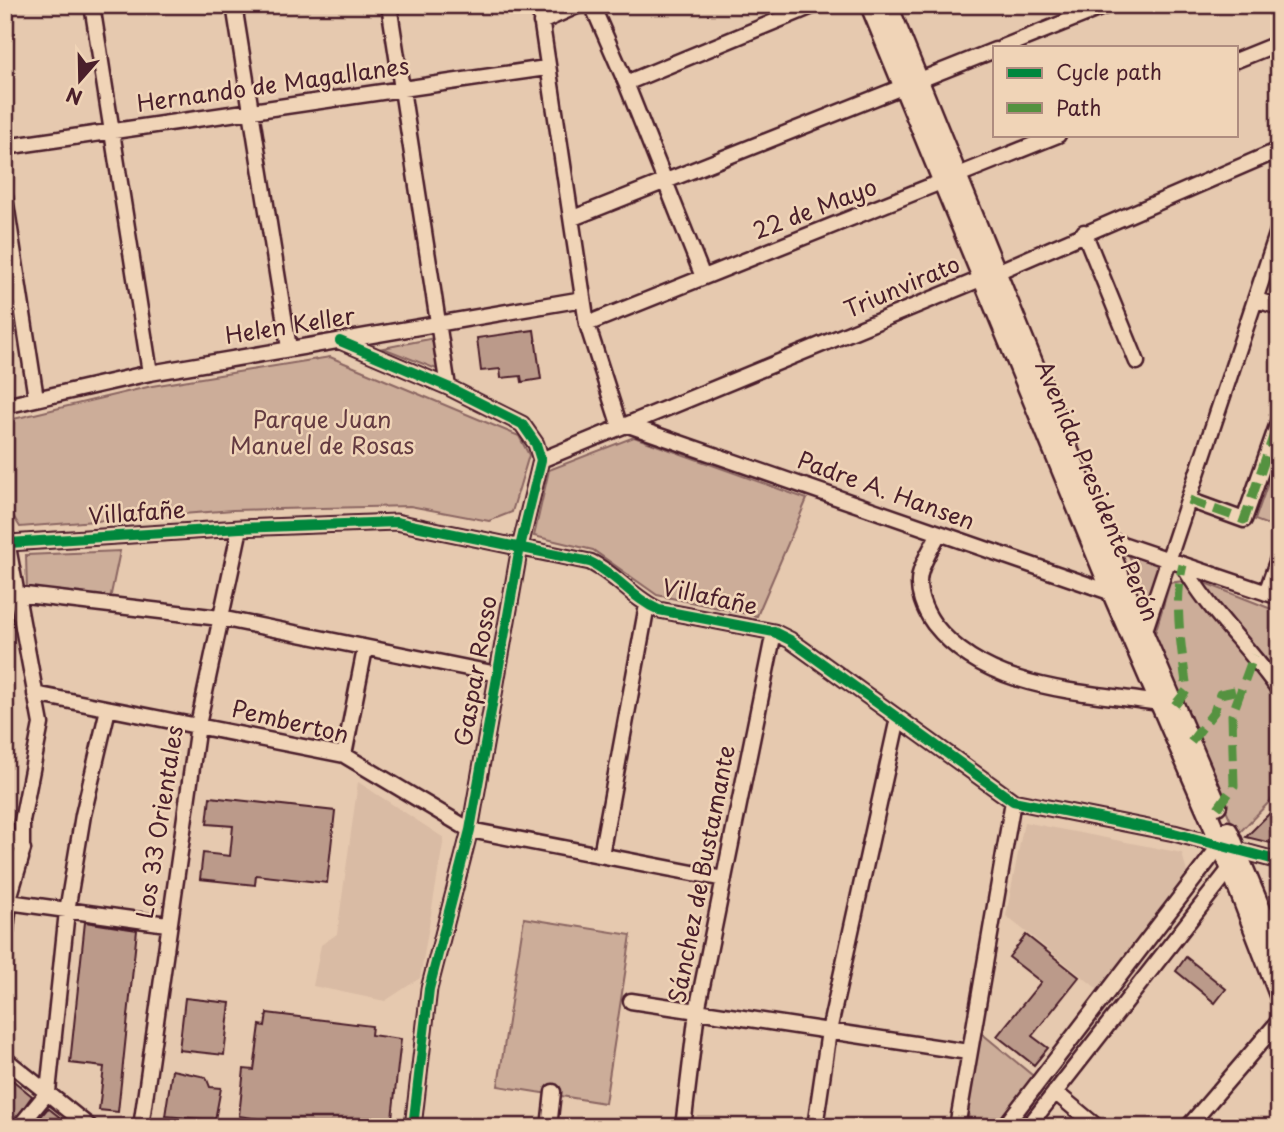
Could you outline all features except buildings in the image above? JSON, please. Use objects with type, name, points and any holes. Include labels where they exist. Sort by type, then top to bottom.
[{"type":"main road","name":"Avenida Presidente Perón","points":[[870,5],[960,176],[991,274],[1112,593],[1168,704],[1231,854],[1279,952]]},
{"type":"main road","name":"Avenida Presidente Perón","points":[[888,5],[942,183],[991,274],[1144,633],[1168,704]]},
{"type":"main road","name":"Avenida Presidente Perón","points":[[1231,854],[1279,995]]},
{"type":"street","points":[[92,5],[149,373]]},
{"type":"street","points":[[234,5],[289,348]]},
{"type":"street","points":[[388,5],[448,387]]},
{"type":"street","points":[[539,5],[546,68],[573,218],[587,324],[624,426]]},
{"type":"street","points":[[541,22],[579,5]]},
{"type":"street","points":[[592,5],[703,277]]},
{"type":"street","points":[[626,83],[815,5]]},
{"type":"street","points":[[1006,46],[1108,5]]},
{"type":"street","points":[[1238,60],[1279,43]]},
{"type":"street","points":[[573,218],[993,51]]},
{"type":"street","name":"Hernando de Magallanes","points":[[5,147],[546,68]]},
{"type":"street","name":"22 de Mayo","points":[[587,324],[1056,136]]},
{"type":"street","name":"Triunvirato","points":[[541,460],[991,274],[1279,150]]},
{"type":"street","points":[[5,197],[36,398]]},
{"type":"street","points":[[1144,633],[1176,562],[1189,500],[1276,249],[1279,228]]},
{"type":"street","points":[[1084,232],[1137,362]]},
{"type":"street","name":"Helen Keller","points":[[5,406],[149,373],[583,299]]},
{"type":"street","points":[[1257,300],[1279,307]]},
{"type":"street","points":[[340,341],[448,387],[522,424],[536,444],[541,460]]},
{"type":"street","points":[[1189,500],[1244,520],[1279,420]]},
{"type":"street","name":"Padre A. Hansen","points":[[624,426],[1129,599]]},
{"type":"street","name":"Gaspar Rosso","points":[[413,1127],[429,989],[470,830],[520,547],[541,460]]},
{"type":"street","name":"Villafañe","points":[[7,539],[396,522],[590,562],[608,570],[647,605],[774,632],[1013,801],[1231,854],[1279,861]]},
{"type":"street","name":"Los 33 Orientales","points":[[141,1127],[167,924],[198,725],[240,528]]},
{"type":"street","points":[[938,535],[920,573],[920,597],[928,616],[940,632],[966,653],[988,668],[1015,678],[1168,704]]},
{"type":"street","points":[[1104,538],[1272,595],[1279,556]]},
{"type":"street","points":[[5,938],[10,898],[22,851],[22,821],[41,724],[7,539]]},
{"type":"street","points":[[1176,562],[1250,650],[1279,690]]},
{"type":"street","points":[[17,594],[220,618],[497,674]]},
{"type":"street","points":[[601,855],[647,605]]},
{"type":"street","name":"Sánchez de Bustamante","points":[[683,1127],[697,1011],[774,632]]},
{"type":"street","points":[[344,755],[365,649]]},
{"type":"street","name":"Pemberton","points":[[35,694],[344,755],[470,830],[724,879]]},
{"type":"street","points":[[19,1127],[48,1092],[67,911],[83,816],[108,709]]},
{"type":"street","points":[[815,1127],[830,1031],[898,718]]},
{"type":"street","points":[[957,1127],[1013,801]]},
{"type":"street","points":[[5,837],[22,821]]},
{"type":"street","points":[[5,837],[15,838],[22,851]]},
{"type":"street","points":[[5,864],[15,864],[22,851]]},
{"type":"street","points":[[1028,1127],[1231,854]]},
{"type":"street","points":[[1004,1127],[1231,854]]},
{"type":"street","points":[[5,875],[10,898]]},
{"type":"street","points":[[10,898],[67,911],[167,924]]},
{"type":"street","points":[[631,1001],[968,1052]]},
{"type":"street","points":[[1188,1127],[1279,1021]]},
{"type":"street","points":[[5,1059],[90,1127]]},
{"type":"street","points":[[549,1127],[553,1092]]},
{"type":"street","points":[[1055,1092],[1097,1127]]},
{"type":"shaded area","points":[[358,782],[444,838],[420,978],[385,1001],[313,986],[321,945],[337,934]]},
{"type":"shaded area","points":[[1024,822],[1182,853],[1187,873],[1104,994],[1006,916]]},
{"type":"green space","points":[[435,338],[439,370],[383,348]]},
{"type":"green space","name":"Parque Juan Manuel de Rosas","points":[[330,357],[519,436],[529,455],[512,512],[489,521],[410,506],[233,510],[20,527],[5,503],[5,421],[152,386]]},
{"type":"green space","points":[[634,437],[807,499],[757,616],[657,595],[593,550],[534,536],[549,470]]},
{"type":"green space","points":[[1269,480],[1279,483],[1279,529],[1255,520]]},
{"type":"green space","points":[[1127,550],[1163,562],[1149,606]]},
{"type":"green space","points":[[120,551],[109,604],[27,592],[26,555]]},
{"type":"green space","points":[[1195,579],[1279,612],[1279,653],[1273,667]]},
{"type":"green space","points":[[1182,581],[1240,650],[1279,705],[1279,792],[1237,835],[1153,640],[1170,583]]},
{"type":"green space","points":[[524,918],[631,935],[605,1103],[498,1086]]},
{"type":"green space","points":[[980,1032],[1038,1080],[1004,1127],[968,1127],[969,1097]]},
{"type":"marked path","points":[[1273,248],[1279,250]]},
{"type":"marked path","points":[[1189,500],[1244,520],[1279,420]]},
{"type":"marked path","points":[[1175,705],[1187,690],[1179,611],[1183,565]]},
{"type":"marked path","points":[[1218,808],[1234,786],[1232,715],[1254,655]]},
{"type":"marked path","points":[[1191,742],[1214,712],[1220,694],[1239,690]]},
{"type":"cycle path","points":[[340,341],[448,387],[522,424],[536,444],[541,460],[520,547],[470,830],[429,989],[413,1127]]},
{"type":"cycle path","points":[[9,543],[240,528],[396,522],[590,562],[659,610],[774,632],[790,640],[1013,801],[1174,833],[1279,861]]}]
